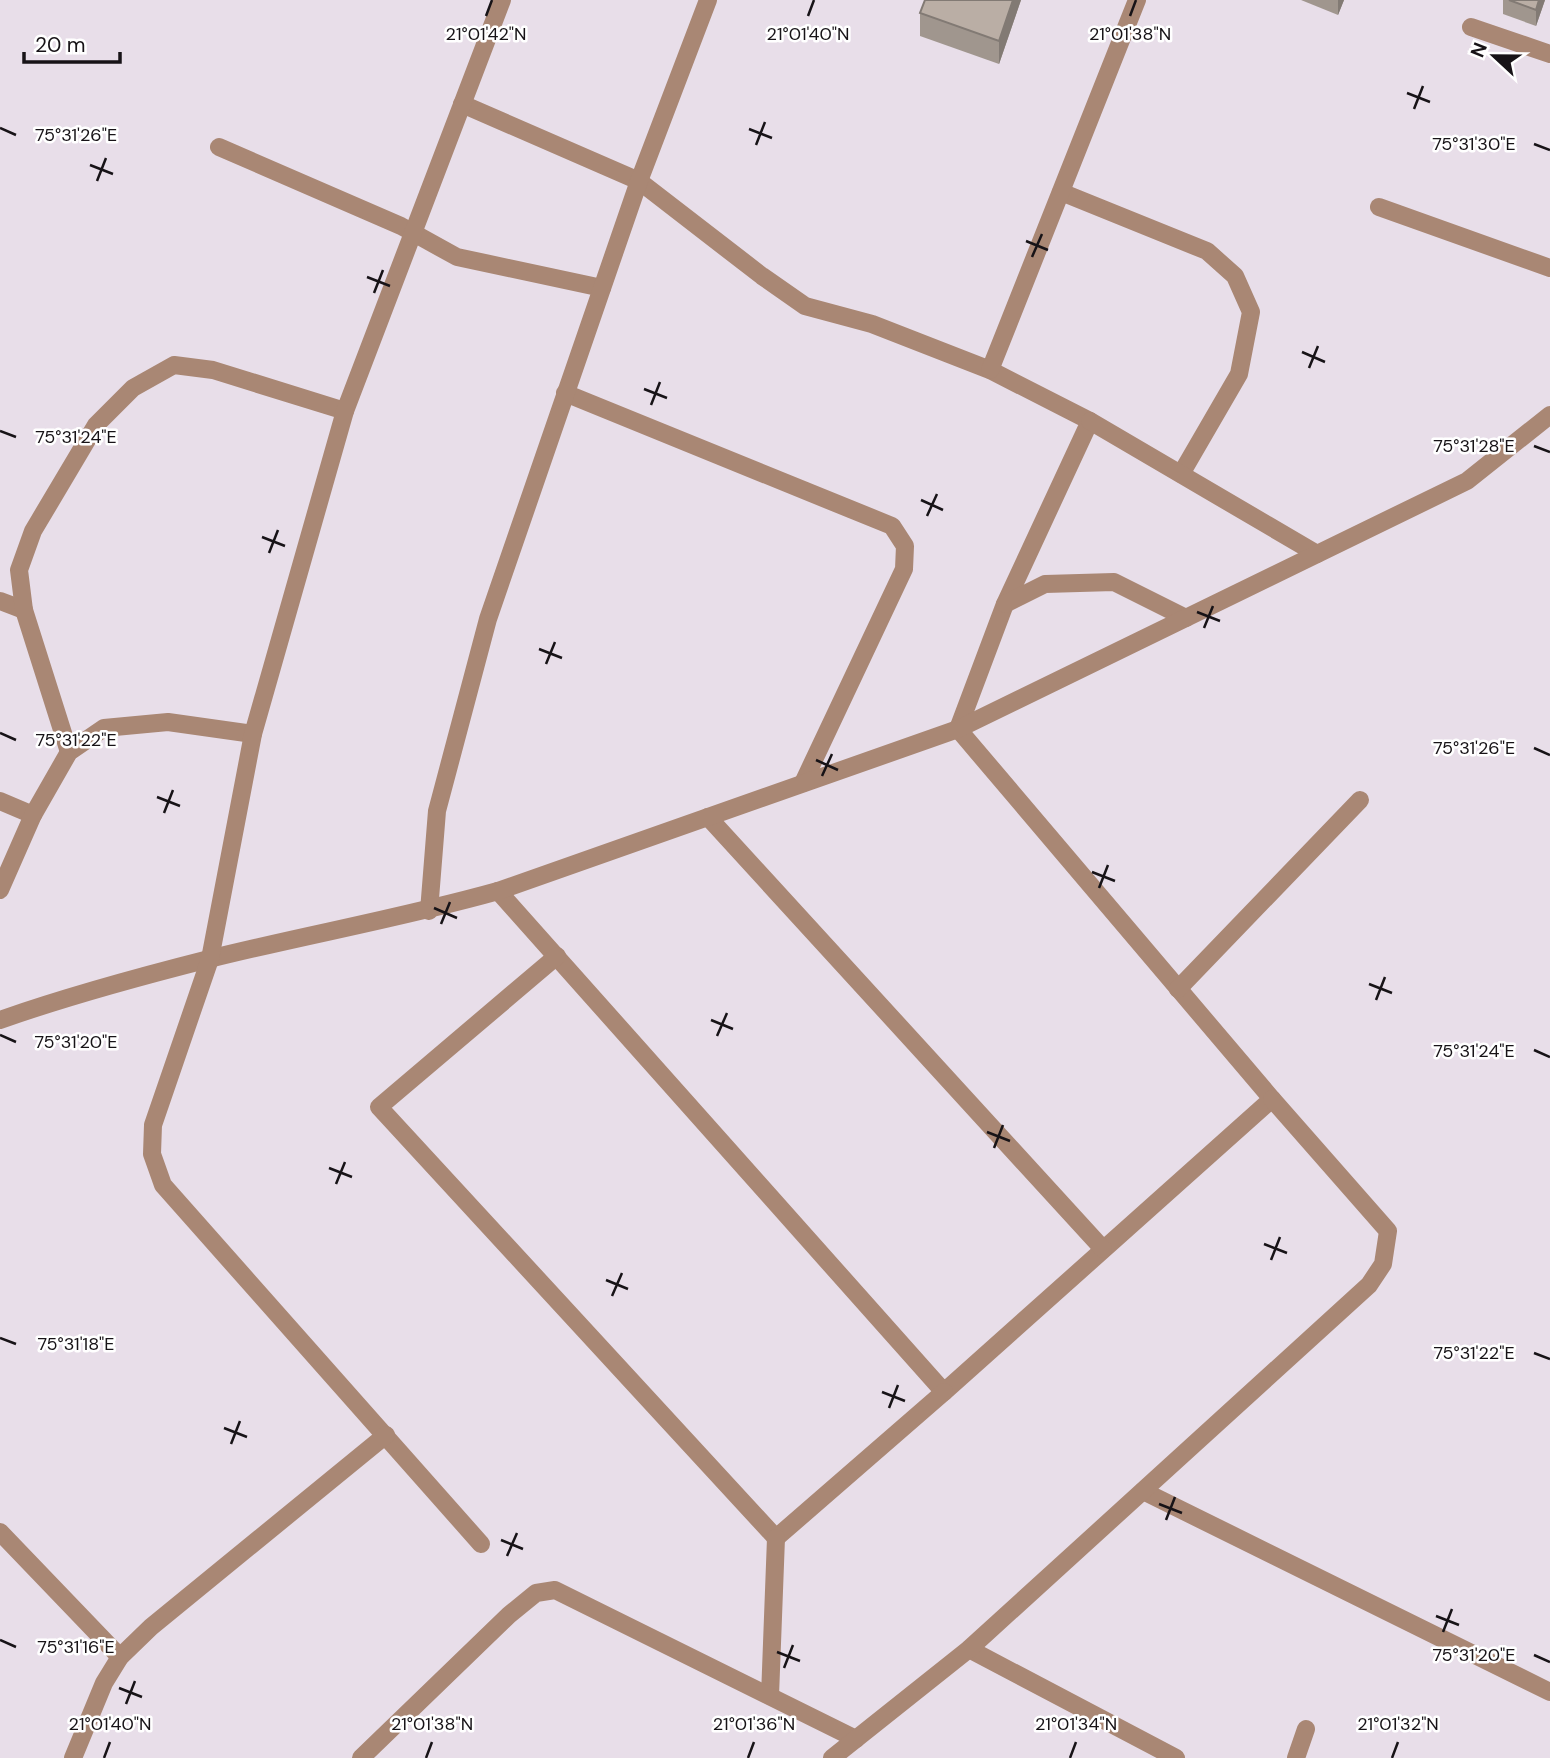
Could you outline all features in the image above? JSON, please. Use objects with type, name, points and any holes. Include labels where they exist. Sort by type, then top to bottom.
[{"type":"street","points":[[481,1544],[163,1185],[152,1154],[153,1125],[210,959],[253,734],[345,411],[502,0]]},
{"type":"street","points":[[429,911],[437,811],[481,644],[639,181],[708,0]]},
{"type":"street","points":[[990,370],[1137,0]]},
{"type":"street","points":[[1471,27],[1550,54]]},
{"type":"street","points":[[463,104],[639,181],[805,306],[872,324],[990,370],[1090,421],[1317,554]]},
{"type":"street","points":[[219,147],[413,233],[457,257],[602,288]]},
{"type":"street","points":[[1061,192],[1207,250],[1235,276],[1251,312],[1238,374],[1181,474]]},
{"type":"street","points":[[1379,207],[1550,268]]},
{"type":"street","points":[[69,752],[24,610],[19,570],[33,531],[96,425],[133,388],[174,365],[213,370],[345,411]]},
{"type":"street","points":[[565,393],[892,526],[905,546],[904,569],[803,783]]},
{"type":"street","points":[[0,1020],[55,1001],[210,959],[429,911],[498,891],[958,729],[1467,481],[1550,415]]},
{"type":"street","points":[[958,729],[1005,604],[1090,421]]},
{"type":"street","points":[[1005,604],[1045,584],[1114,582],[1186,618]]},
{"type":"street","points":[[0,601],[24,610]]},
{"type":"street","points":[[0,890],[33,815],[69,752],[104,728],[168,723],[253,734]]},
{"type":"street","points":[[832,1758],[969,1650],[1369,1285],[1383,1264],[1388,1231],[1272,1099],[958,729]]},
{"type":"street","points":[[1178,989],[1360,800]]},
{"type":"street","points":[[0,801],[33,815]]},
{"type":"street","points":[[708,817],[1103,1249]]},
{"type":"street","points":[[498,891],[944,1392]]},
{"type":"street","points":[[557,956],[379,1107],[776,1538],[770,1696]]},
{"type":"street","points":[[776,1538],[1272,1099]]},
{"type":"street","points":[[73,1758],[104,1683],[120,1657],[151,1626],[386,1435]]},
{"type":"street","points":[[1143,1491],[1550,1692]]},
{"type":"street","points":[[0,1532],[120,1657]]},
{"type":"street","points":[[360,1758],[509,1615],[536,1593],[555,1590],[856,1739]]},
{"type":"street","points":[[969,1650],[1176,1758]]},
{"type":"street","points":[[1296,1758],[1306,1729]]},
{"type":"building","points":[[925,0],[1013,0],[999,41],[920,13]]},
{"type":"building","points":[[1509,0],[1539,0],[1536,10]]}]
